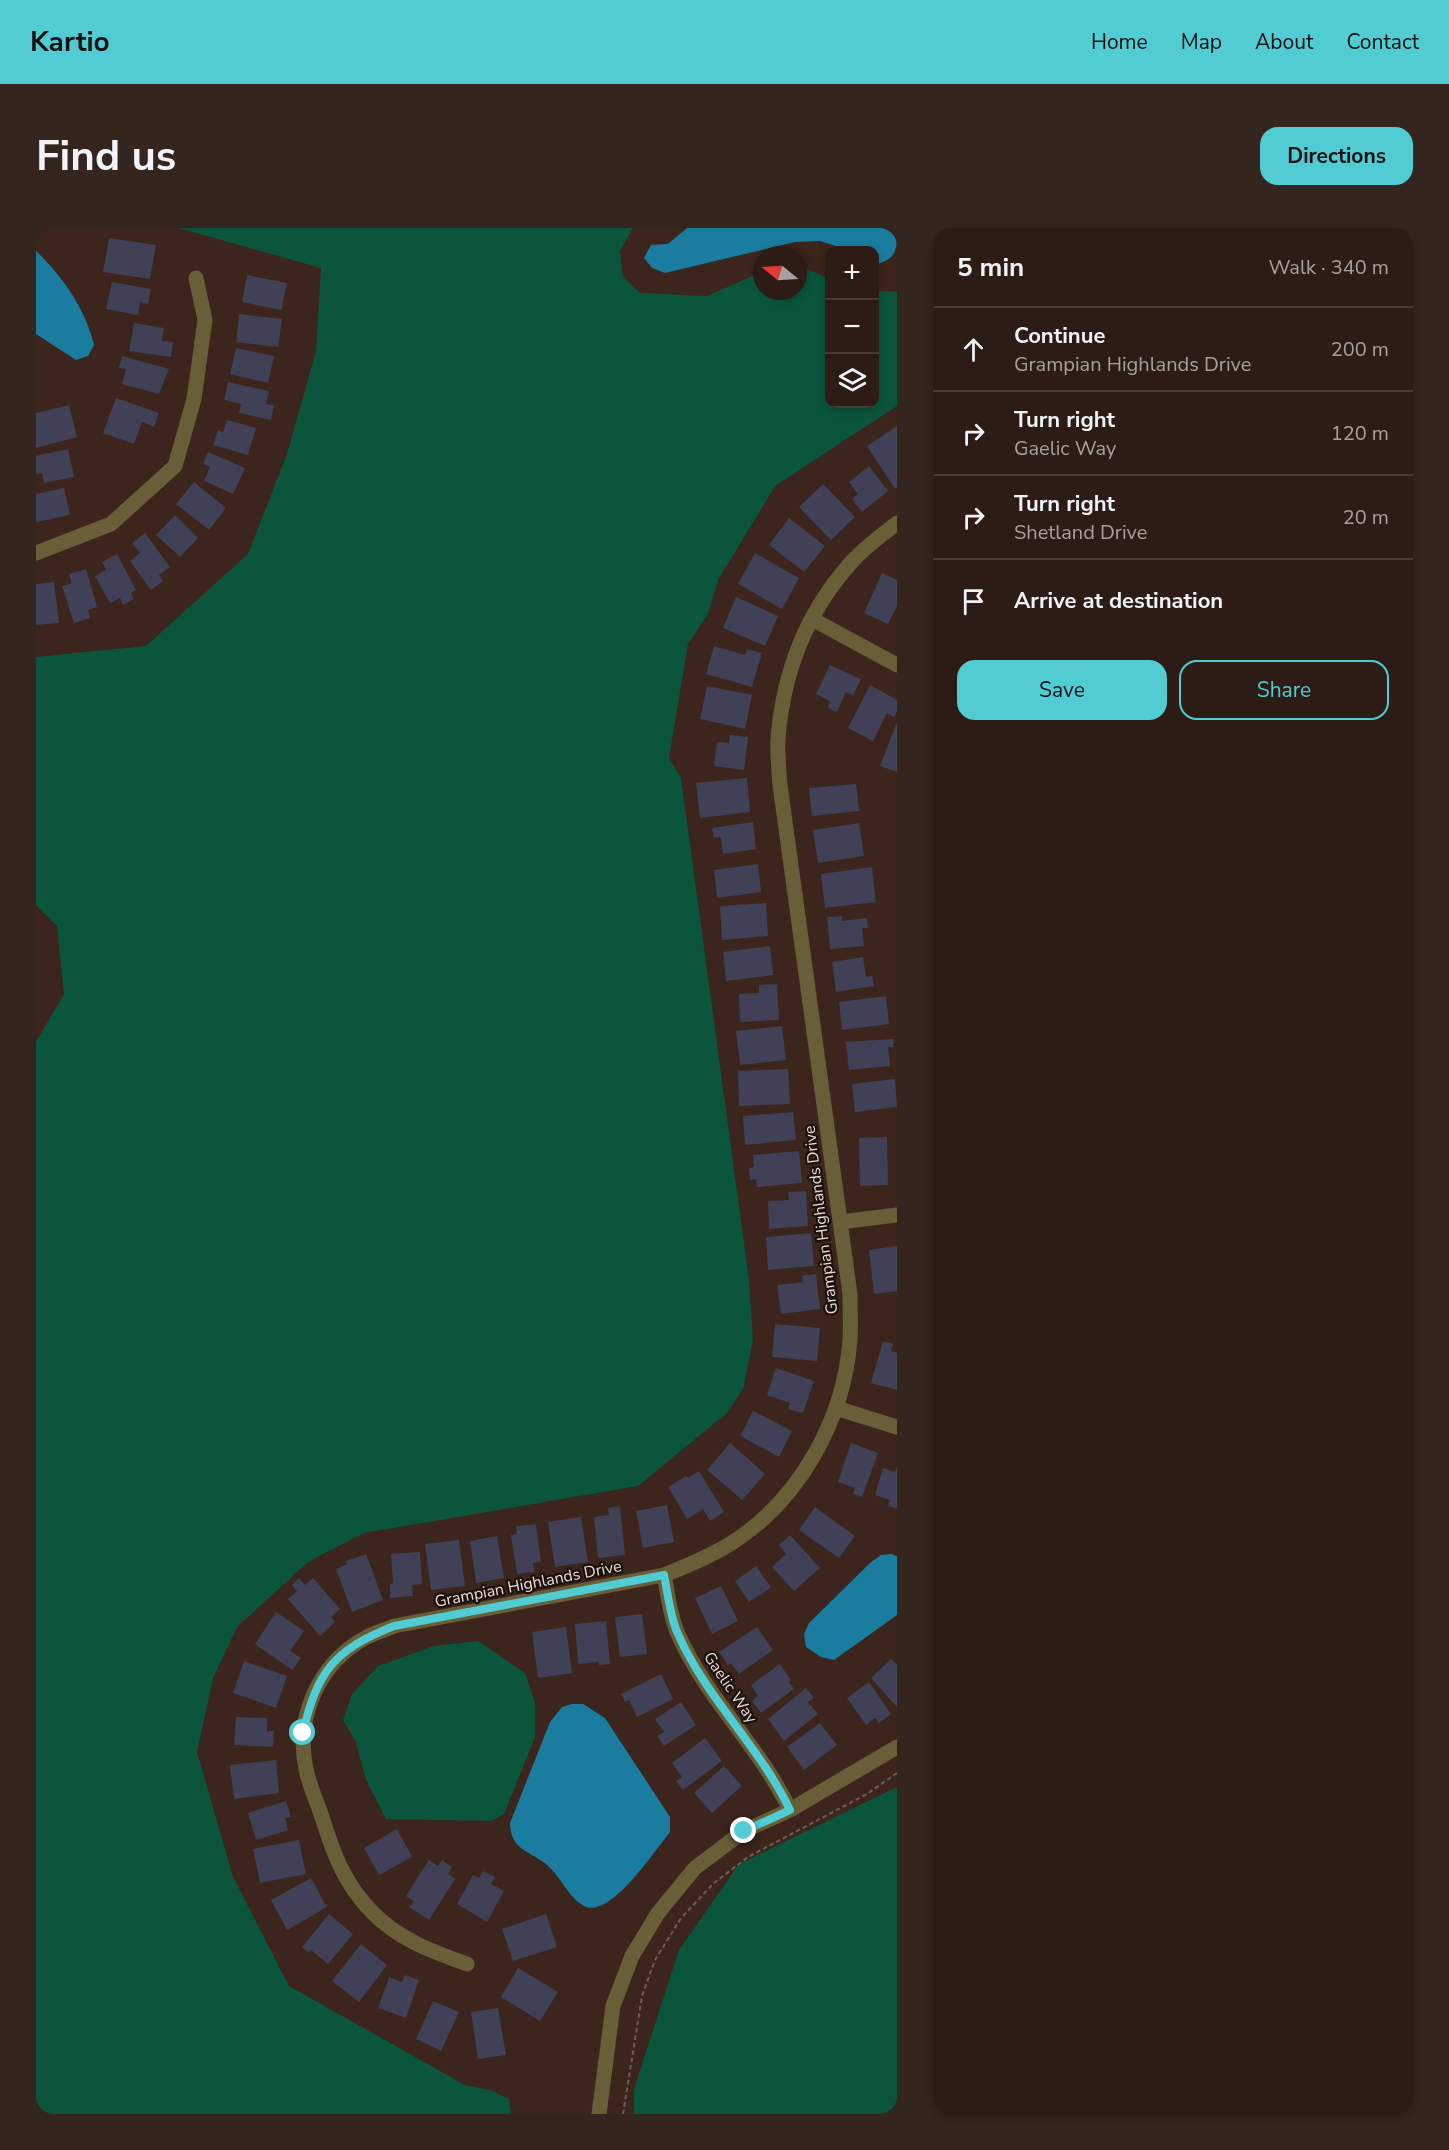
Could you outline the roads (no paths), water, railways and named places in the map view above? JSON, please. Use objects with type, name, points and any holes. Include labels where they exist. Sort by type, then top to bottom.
[{"type":"street","points":[[36,553],[111,524],[175,466],[195,399],[206,320],[196,278]]},
{"type":"street","name":"Grampian Highlands Drive","points":[[467,1964],[430,1951],[397,1933],[373,1913],[355,1892],[336,1861],[306,1769],[303,1733],[308,1708],[322,1676],[343,1652],[366,1637],[394,1626],[664,1575],[703,1559],[732,1543],[763,1518],[795,1485],[814,1457],[836,1408],[845,1372],[850,1340],[850,1294],[780,785],[778,742],[788,676],[802,636],[850,564],[897,523]]},
{"type":"street","points":[[812,619],[897,665]]},
{"type":"street","points":[[840,1222],[897,1215]]},
{"type":"street","points":[[836,1408],[897,1427]]},
{"type":"street","name":"Gaelic Way","points":[[664,1575],[676,1631],[697,1673],[779,1787],[790,1810]]},
{"type":"street","points":[[599,2114],[613,2006],[632,1956],[658,1912],[695,1868],[744,1831],[790,1810],[897,1747]]},
{"type":"water","points":[[687,228],[897,228],[896,248],[892,256],[879,263],[879,246],[836,246],[820,241],[795,242],[778,246],[753,246],[753,252],[665,273],[652,268],[644,258],[651,245],[668,244]]},
{"type":"water","points":[[36,251],[64,282],[85,318],[94,345],[88,356],[76,360],[36,334]]},
{"type":"water","points":[[881,1555],[897,1556],[897,1615],[834,1660],[821,1657],[806,1647],[804,1634],[809,1623],[870,1563]]},
{"type":"water","points":[[583,1704],[605,1718],[670,1817],[670,1832],[643,1867],[619,1893],[595,1908],[578,1902],[547,1865],[517,1845],[511,1832],[510,1823],[550,1722],[562,1707]]}]
